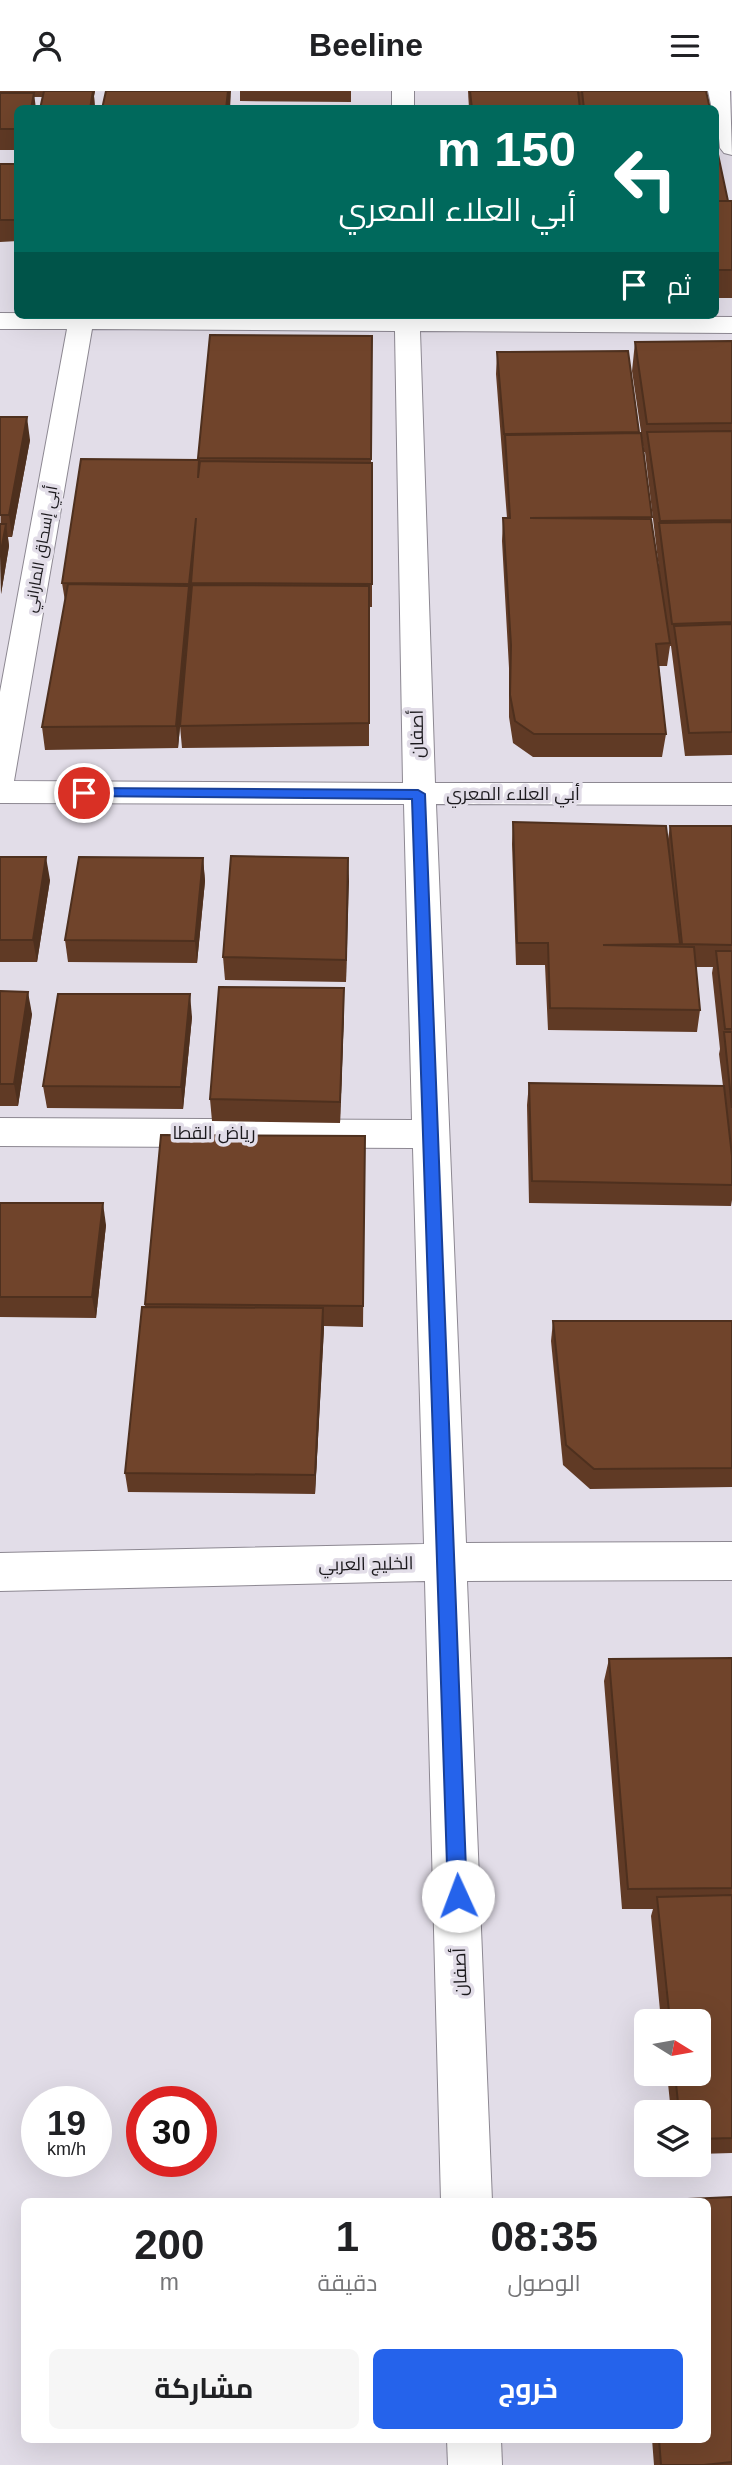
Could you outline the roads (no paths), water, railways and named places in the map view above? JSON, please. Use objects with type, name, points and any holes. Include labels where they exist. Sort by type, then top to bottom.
[{"type":"street","points":[[719,91],[732,148]]},
{"type":"street","points":[[0,321],[407,319],[732,324]]},
{"type":"street","name":"أصفان","points":[[407,319],[428,1134],[448,1562],[467,2198]]},
{"type":"street","name":"أبي إسحاق الماراني","points":[[0,778],[82,321]]},
{"type":"street","name":"أبي العلاء المعري","points":[[0,792],[732,794]]},
{"type":"street","name":"رياض القطا","points":[[0,1132],[428,1134]]},
{"type":"street","name":"الخليج العربي","points":[[0,1572],[448,1562],[732,1561]]},
{"type":"street","points":[[474,2443],[475,2465]]}]
